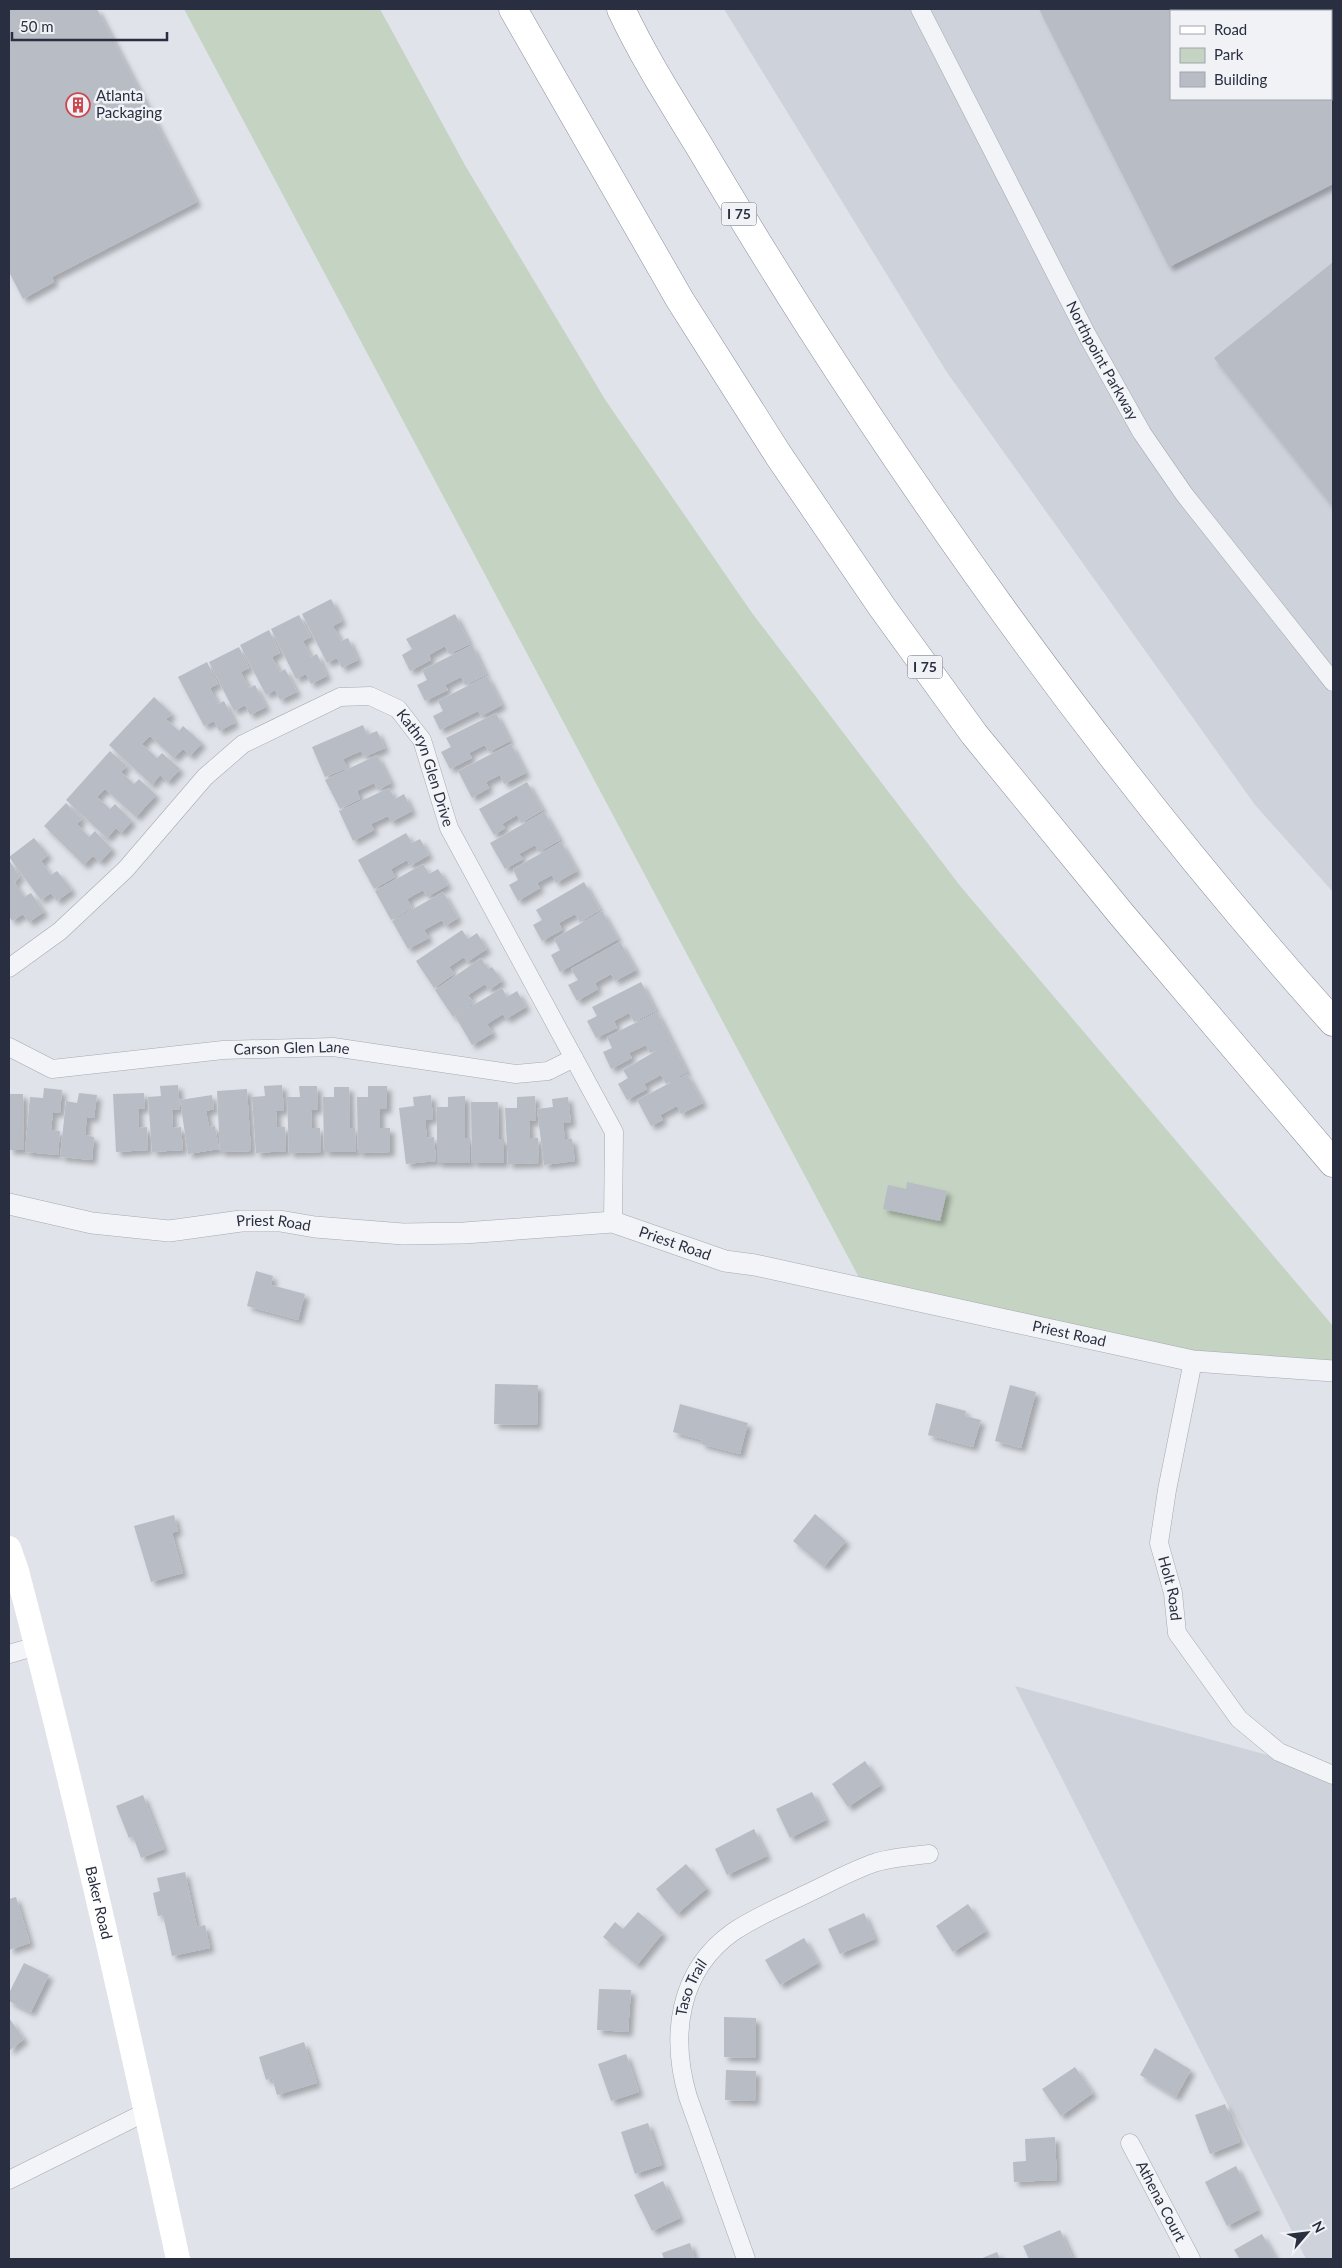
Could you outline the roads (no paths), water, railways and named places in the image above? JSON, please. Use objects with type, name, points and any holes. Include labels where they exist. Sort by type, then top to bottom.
[{"type":"highway","points":[[513,9],[579,126]]},
{"type":"highway","name":"I 75","points":[[521,9],[579,126],[690,317],[779,456],[893,623],[974,734],[1122,916],[1333,1163]]},
{"type":"highway","name":"I 75","points":[[623,9],[639,46],[762,251],[844,379],[929,505],[1040,661],[1104,746],[1218,889],[1333,1022]]},
{"type":"main road","name":"Baker Road","points":[[9,1548],[56,1720],[178,2259]]},
{"type":"street","name":"Northpoint Parkway","points":[[920,9],[1091,343],[1142,433],[1184,494],[1333,682]]},
{"type":"street","name":"Kathryn Glen Drive","points":[[9,968],[60,931],[126,869],[205,777],[243,744],[340,697],[370,696],[398,708],[422,740],[450,828],[614,1132],[614,1222]]},
{"type":"street","name":"Carson Glen Lane","points":[[9,1047],[52,1069],[224,1050],[334,1046],[516,1074],[548,1071],[574,1058]]},
{"type":"street","name":"Priest Road","points":[[9,1204],[92,1223],[169,1231],[241,1222],[280,1221],[403,1234],[464,1233],[614,1222],[725,1261],[755,1265],[1193,1361],[1333,1371]]},
{"type":"street","name":"Holt Road","points":[[1193,1361],[1166,1490],[1159,1543],[1173,1593],[1177,1633],[1240,1719],[1279,1752],[1333,1775]]},
{"type":"street","points":[[9,1654],[37,1646]]},
{"type":"street","name":"Taso Trail","points":[[746,2259],[680,2070],[678,2039],[688,1988],[702,1964],[718,1944],[757,1918],[877,1862],[930,1854]]},
{"type":"street","points":[[9,2180],[146,2112]]},
{"type":"street","name":"Athena Court","points":[[1130,2143],[1187,2258]]},
{"type":"place","name":"Atlanta Packaging","points":[[78,105]]}]
